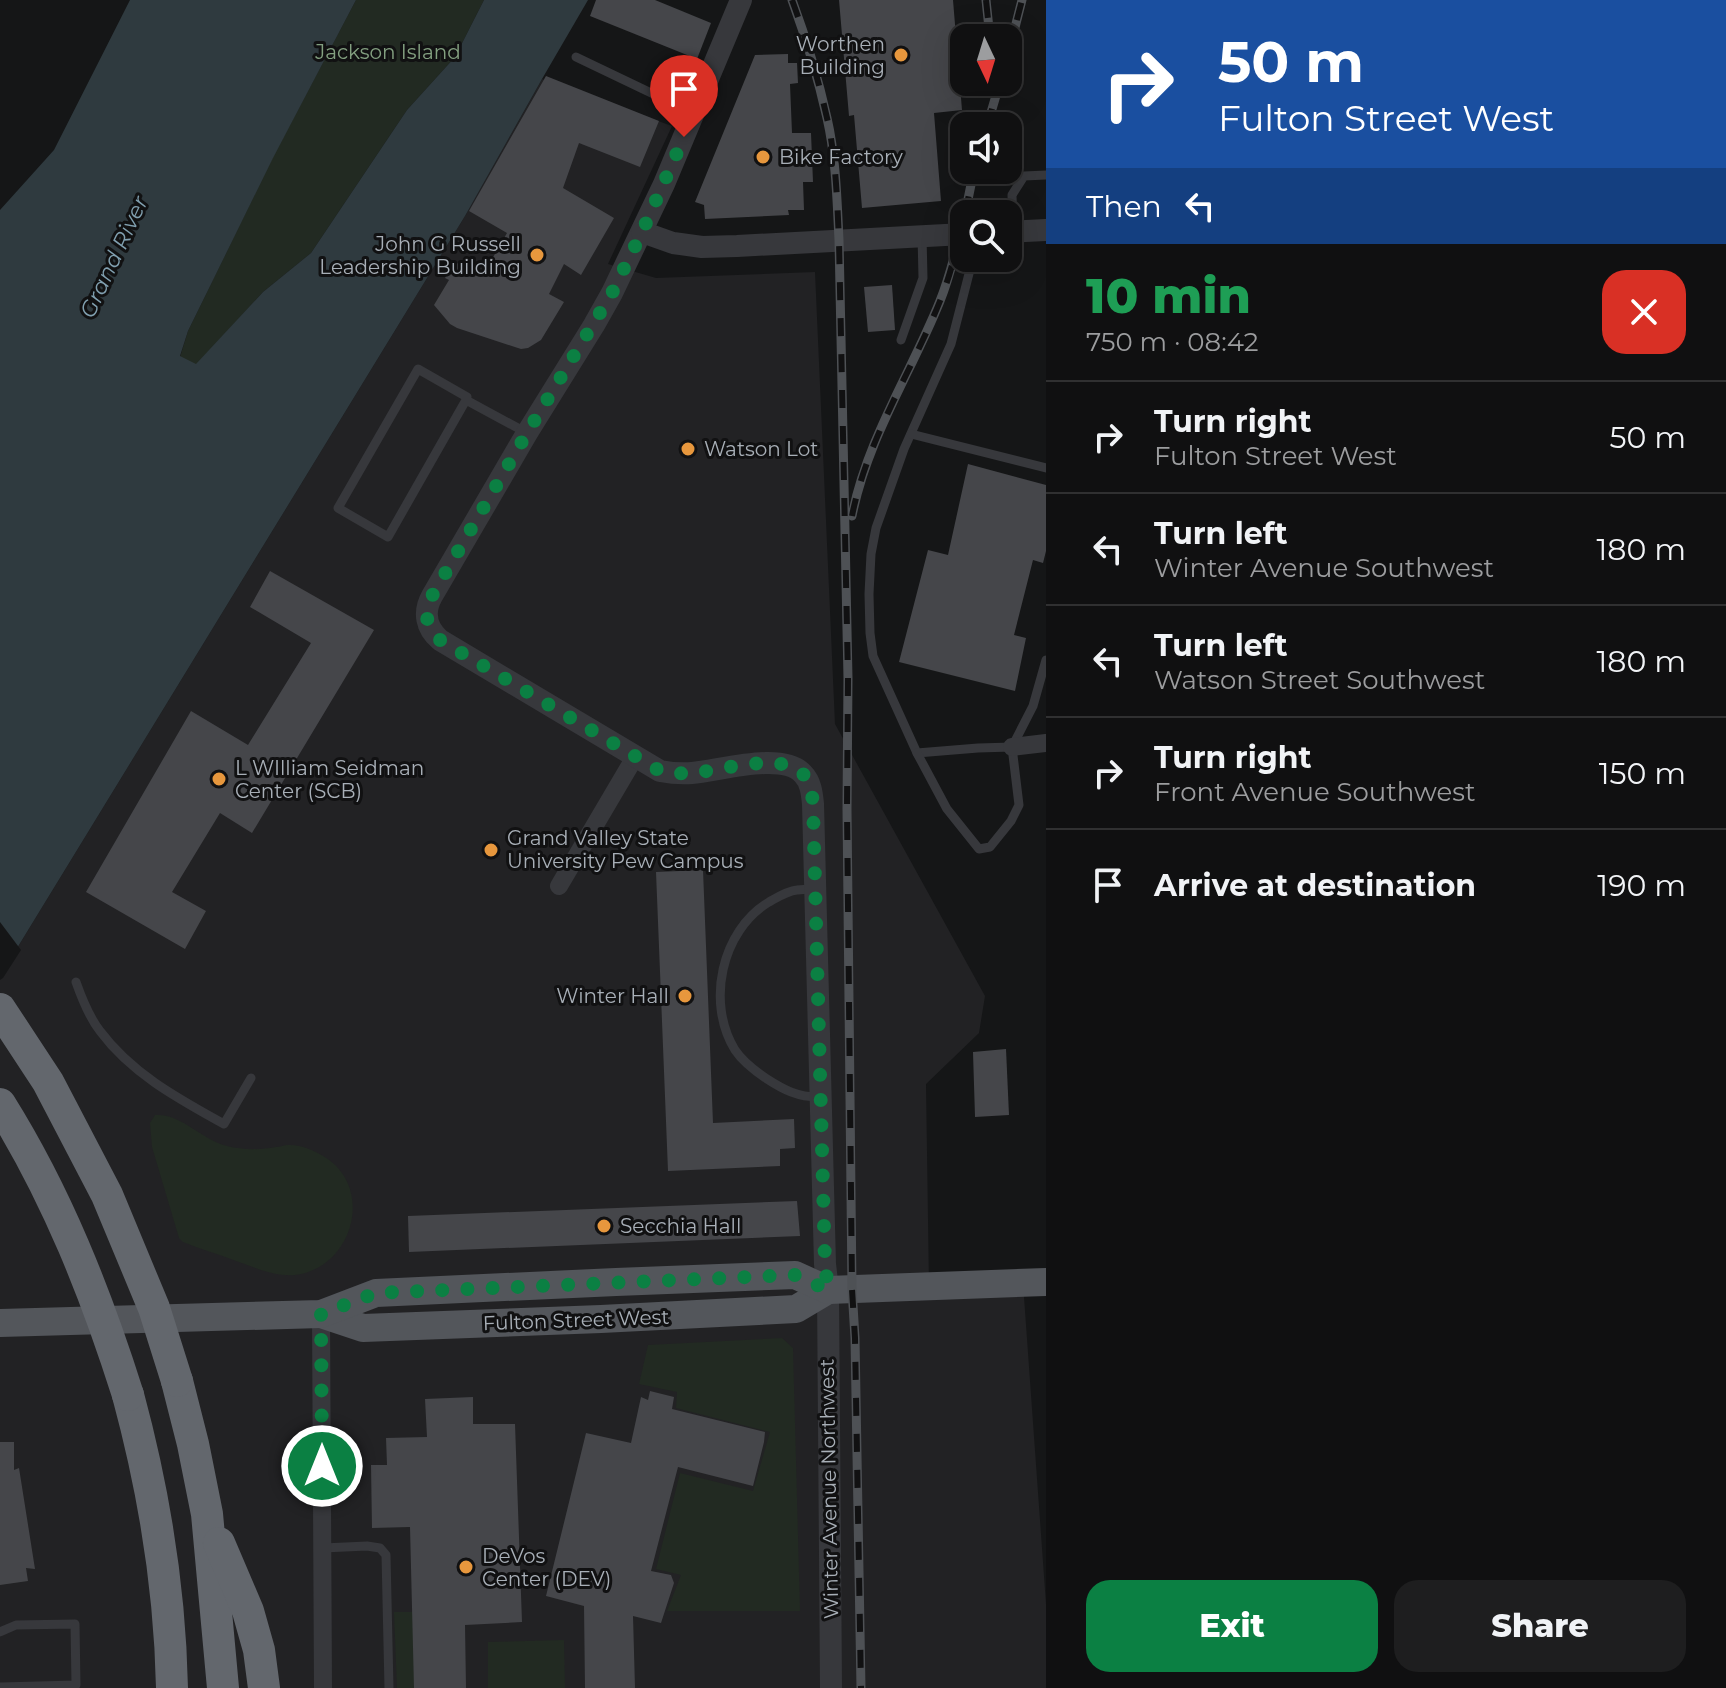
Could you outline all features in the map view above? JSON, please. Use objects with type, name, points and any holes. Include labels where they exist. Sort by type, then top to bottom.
[{"type":"highway","points":[[0,1009],[48,1082],[107,1195],[154,1308],[177,1381],[207,1514],[223,1688]]},
{"type":"highway","points":[[0,1104],[56,1205],[84,1269],[128,1395],[157,1525],[170,1629],[172,1688]]},
{"type":"highway","points":[[207,1514],[248,1611],[259,1650],[264,1688]]},
{"type":"main road","name":"Fulton Street West","points":[[0,1323],[321,1314],[376,1293],[795,1275],[828,1290],[1046,1282]]},
{"type":"street","points":[[559,886],[635,757],[440,640],[427,623],[428,603],[594,325],[642,232],[741,0]]},
{"type":"street","points":[[1022,231],[1046,230]]},
{"type":"street","points":[[642,232],[673,243],[702,247],[950,234]]},
{"type":"street","points":[[1012,747],[1046,743]]},
{"type":"street","name":"Winter Avenue Northwest","points":[[635,757],[660,771],[679,774],[782,764],[802,773],[811,790],[828,1290],[831,1688]]},
{"type":"street","points":[[321,1314],[323,1688]]},
{"type":"lane","points":[[576,57],[693,113]]},
{"type":"lane","points":[[1012,200],[1024,176],[1046,175]]},
{"type":"lane","points":[[901,340],[923,278],[922,235]]},
{"type":"lane","points":[[969,272],[951,344],[911,434],[876,528],[871,554],[869,607],[873,656],[917,753],[947,809],[979,849],[990,847],[996,841],[1019,805],[1012,747],[1033,706],[1046,660]]},
{"type":"lane","points":[[466,400],[388,537],[338,508],[418,369],[467,397],[466,400],[527,433]]},
{"type":"lane","points":[[911,434],[1046,468]]},
{"type":"lane","points":[[917,753],[1012,747]]},
{"type":"lane","points":[[816,890],[785,893],[750,916],[736,934],[720,986],[721,1013],[736,1052],[753,1070],[783,1090],[802,1097],[822,1097]]},
{"type":"lane","points":[[76,982],[84,1003],[108,1040],[143,1074],[196,1109],[224,1124],[251,1078]]},
{"type":"lane","points":[[323,1548],[367,1546],[380,1548],[386,1555],[389,1688]]},
{"type":"lane","points":[[0,1632],[16,1625],[75,1624],[76,1685],[0,1687]]},
{"type":"shaded area","name":"Grand Valley State University Pew Campus","points":[[542,79],[672,126],[608,264],[656,278],[815,272],[835,724],[985,996],[979,1033],[926,1084],[929,1286],[1023,1283],[1046,1604],[1046,1688],[0,1688],[0,976],[465,216]]},
{"type":"green space","name":"Jackson Island","points":[[356,0],[484,0],[455,57],[407,110],[311,253],[263,292],[196,365],[180,357],[188,331],[273,157]]},
{"type":"green space","points":[[155,1115],[174,1118],[227,1146],[258,1149],[292,1145],[323,1156],[339,1170],[349,1187],[353,1205],[351,1224],[343,1242],[331,1258],[315,1269],[287,1275],[264,1271],[183,1242],[179,1238],[152,1147],[150,1123]]},
{"type":"green space","points":[[782,1338],[793,1348],[800,1611],[667,1611],[681,1575],[656,1569],[680,1473],[753,1491],[770,1432],[676,1408],[677,1392],[639,1384],[648,1345]]},
{"type":"green space","points":[[394,1612],[416,1612],[414,1688],[397,1688]]},
{"type":"green space","points":[[564,1640],[565,1688],[488,1688],[488,1642]]},
{"type":"water","name":"Grand River","points":[[130,0],[356,0],[273,158],[188,331],[180,356],[196,364],[263,292],[311,253],[407,110],[455,57],[484,0],[588,0],[465,216],[0,976],[0,210],[54,150]]},
{"type":"pier","points":[[0,922],[21,950],[0,980]]},
{"type":"building","points":[[596,0],[655,0],[711,23],[697,59],[590,16]]},
{"type":"building","name":"Worthen Building","points":[[839,0],[953,0],[955,24],[950,24],[950,96],[961,96],[962,110],[934,113],[941,201],[862,208],[854,115],[849,116]]},
{"type":"building","name":"Bike Factory","points":[[788,54],[788,63],[797,63],[798,83],[790,84],[792,133],[811,133],[813,182],[803,182],[804,210],[788,210],[789,215],[705,219],[704,205],[695,202],[755,55]]},
{"type":"building","points":[[546,76],[659,121],[640,167],[579,143],[563,188],[614,218],[581,275],[564,264],[549,294],[564,302],[541,340],[521,349],[457,328],[434,305],[449,280],[445,278],[454,262],[484,273],[507,233],[469,211]]},
{"type":"building","points":[[892,285],[895,330],[868,332],[864,287]]},
{"type":"building","points":[[968,464],[1046,485],[1046,551],[1043,563],[1033,560],[1014,635],[1026,638],[1015,691],[899,662],[928,550],[948,555]]},
{"type":"building","name":"L WIlliam Seidman Center (SCB)","points":[[270,571],[374,630],[252,833],[220,813],[172,892],[206,911],[185,949],[86,892],[191,711],[248,745],[311,643],[250,607]]},
{"type":"building","name":"Winter Hall","points":[[703,870],[713,1123],[794,1119],[795,1148],[780,1149],[780,1166],[668,1171],[656,872]]},
{"type":"building","points":[[1006,1049],[1009,1115],[975,1117],[973,1052]]},
{"type":"building","name":"Secchia Hall","points":[[797,1201],[800,1236],[409,1252],[408,1216]]},
{"type":"building","name":"DeVos Center (DEV)","points":[[650,1391],[674,1397],[672,1409],[765,1432],[764,1442],[753,1486],[678,1467],[651,1571],[671,1575],[674,1583],[661,1623],[633,1616],[635,1688],[585,1688],[584,1606],[546,1596],[586,1433],[631,1443],[641,1397],[648,1400]]},
{"type":"building","name":"DeVos Center (DEV)","points":[[473,1397],[473,1424],[515,1424],[522,1622],[465,1625],[466,1688],[414,1688],[410,1527],[372,1528],[371,1465],[387,1465],[386,1438],[427,1437],[425,1399]]},
{"type":"building","points":[[0,1442],[14,1442],[14,1470],[19,1468],[35,1569],[26,1568],[28,1581],[0,1585]]},
{"type":"railway","points":[[792,0],[816,73],[830,133],[839,240],[848,678],[852,1289],[861,1688]]},
{"type":"railway","points":[[986,0],[989,24]]},
{"type":"railway","points":[[1016,24],[1022,0]]},
{"type":"railway","points":[[991,112],[996,96]]},
{"type":"railway","points":[[968,200],[971,184]]},
{"type":"railway","points":[[852,516],[868,460],[929,328],[950,272]]},
{"type":"place","name":"Worthen Building","points":[[901,55]]},
{"type":"place","name":"Bike Factory","points":[[763,157]]},
{"type":"place","name":"John G Russell Leadership Building","points":[[537,255]]},
{"type":"place","name":"Watson Lot","points":[[688,449]]},
{"type":"place","name":"L WIlliam Seidman Center (SCB)","points":[[219,779]]},
{"type":"place","name":"Grand Valley State University Pew Campus","points":[[491,850]]},
{"type":"place","name":"Winter Hall","points":[[685,996]]},
{"type":"place","name":"Secchia Hall","points":[[604,1226]]},
{"type":"place","name":"DeVos Center (DEV)","points":[[466,1567]]},
{"type":"route","points":[[322,1466],[321,1314],[376,1293],[795,1275],[828,1290],[813,804],[807,779],[794,768],[770,763],[679,774],[660,771],[440,640],[427,623],[428,603],[612,293],[684,137]]}]
